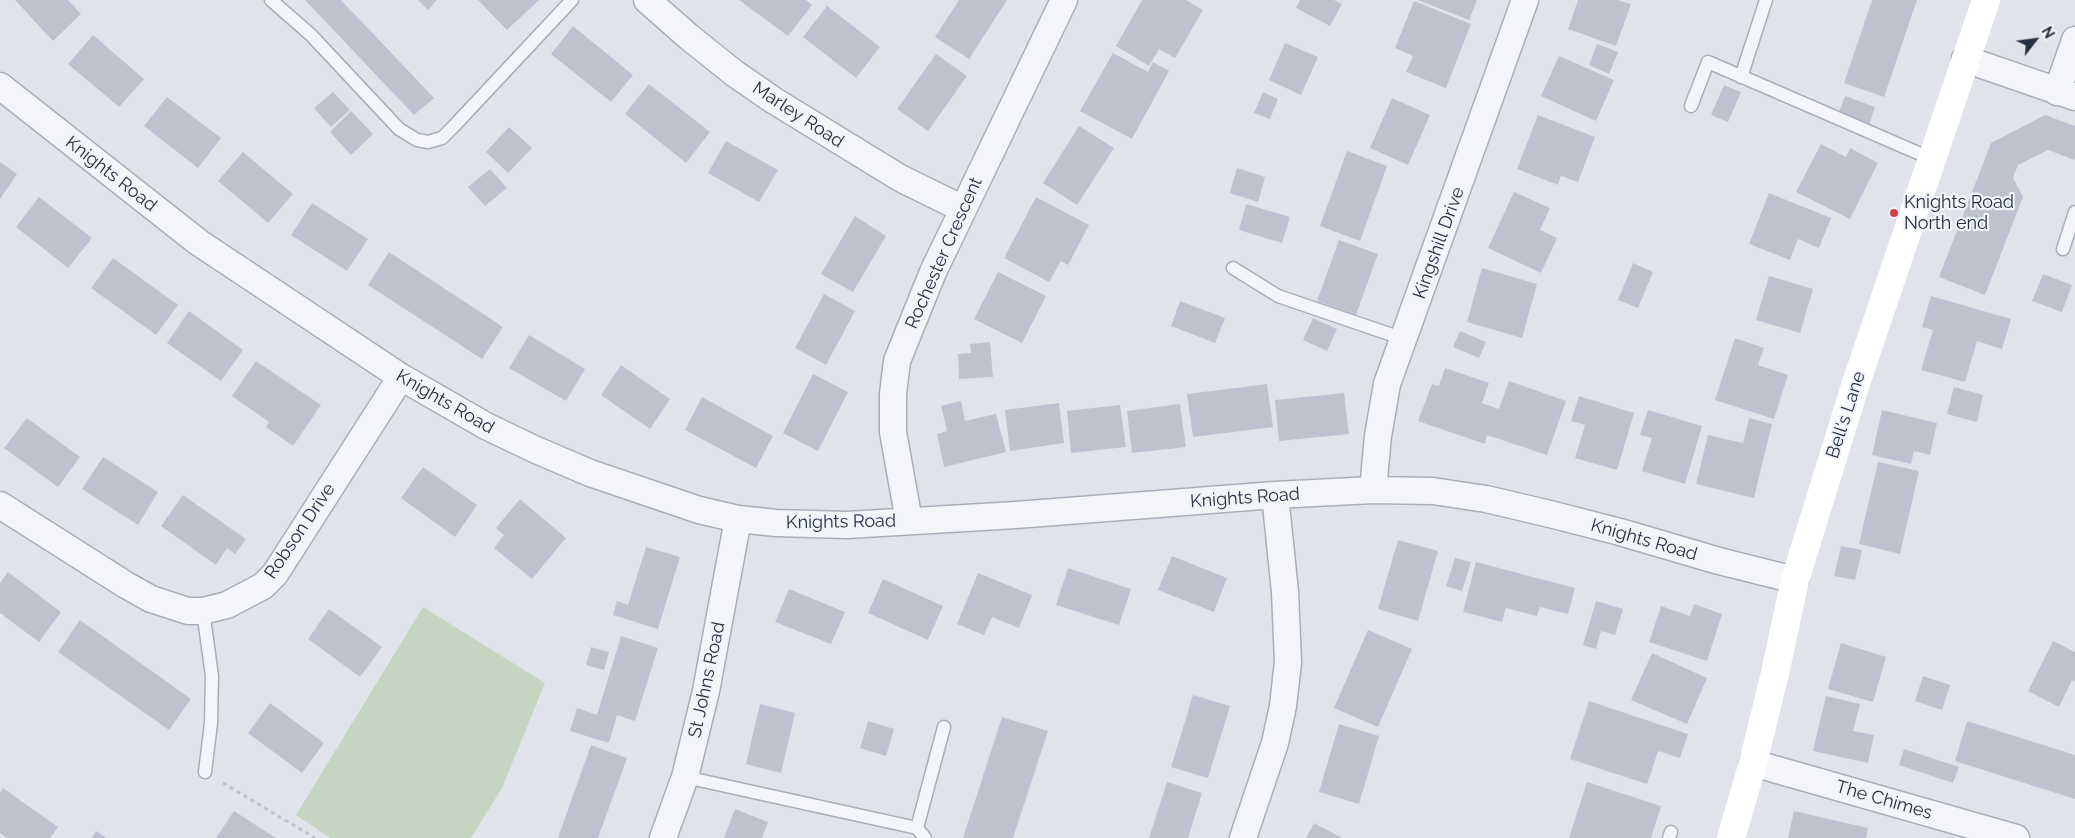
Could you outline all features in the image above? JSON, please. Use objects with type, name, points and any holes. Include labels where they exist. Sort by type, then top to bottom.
[{"type":"street","name":"Marley Road","points":[[647,0],[711,55],[773,100],[900,178],[963,209]]},
{"type":"street","name":"Rochester Crescent","points":[[909,522],[893,432],[893,394],[897,361],[933,272],[1064,0]]},
{"type":"street","name":"Kingshill Drive","points":[[1373,490],[1378,436],[1388,384],[1525,0]]},
{"type":"street","name":"Bell's Lane","points":[[1731,838],[1753,763],[1795,580],[1856,383],[1986,0]]},
{"type":"street","points":[[1965,59],[2066,94],[2075,40]]},
{"type":"street","name":"Knights Road","points":[[0,86],[198,242],[401,377],[486,426],[590,474],[699,510],[738,519],[802,525],[909,522],[1275,495],[1373,490],[1432,491],[1486,499],[1620,532],[1719,561],[1795,580]]},
{"type":"street","name":"Robson Drive","points":[[0,505],[151,599],[188,610],[203,611],[228,606],[263,586],[275,574],[401,377]]},
{"type":"street","points":[[1243,838],[1275,743],[1283,706],[1288,662],[1285,592],[1275,495]]},
{"type":"street","name":"St Johns Road","points":[[663,838],[685,777],[706,691],[738,519]]},
{"type":"street","name":"The Chimes","points":[[1753,763],[2016,838]]},
{"type":"lane","points":[[271,0],[311,35],[399,129],[417,140],[428,142],[442,138],[572,0]]},
{"type":"lane","points":[[1741,77],[1766,0]]},
{"type":"lane","points":[[1691,106],[1708,62],[1932,159]]},
{"type":"lane","points":[[2063,249],[2075,212]]},
{"type":"lane","points":[[1234,268],[1278,296],[1404,339]]},
{"type":"lane","points":[[203,611],[212,676],[211,723],[205,772]]},
{"type":"lane","points":[[685,777],[921,833],[944,727]]},
{"type":"path","points":[[205,772],[315,838]]},
{"type":"green space","points":[[423,607],[545,683],[502,788],[471,838],[330,838],[296,815]]},
{"type":"building","points":[[15,0],[68,0],[81,14],[53,41]]},
{"type":"building","points":[[305,0],[341,0],[434,98],[414,115]]},
{"type":"building","points":[[418,0],[437,0],[428,10]]},
{"type":"building","points":[[478,0],[539,0],[507,30]]},
{"type":"building","points":[[739,0],[806,0],[812,5],[788,36]]},
{"type":"building","points":[[959,0],[1007,0],[969,59],[935,37]]},
{"type":"building","points":[[1142,0],[1186,0],[1203,10],[1175,58],[1159,49],[1149,66],[1116,46]]},
{"type":"building","points":[[1300,0],[1334,0],[1342,4],[1330,26],[1296,8]]},
{"type":"building","points":[[1418,0],[1477,0],[1469,20]]},
{"type":"building","points":[[1578,0],[1618,0],[1631,4],[1616,46],[1568,29]]},
{"type":"building","points":[[1872,0],[1917,0],[1884,97],[1844,83]]},
{"type":"building","points":[[1414,1],[1471,24],[1446,88],[1406,72],[1413,56],[1395,48]]},
{"type":"building","points":[[827,6],[880,47],[856,78],[803,37]]},
{"type":"building","points":[[573,26],[633,75],[611,102],[551,54]]},
{"type":"building","points":[[93,35],[144,79],[119,107],[68,64]]},
{"type":"building","points":[[1285,43],[1318,57],[1301,95],[1269,80]]},
{"type":"building","points":[[1597,44],[1618,52],[1609,74],[1589,65]]},
{"type":"building","points":[[1113,53],[1148,72],[1153,62],[1169,71],[1132,139],[1080,111]]},
{"type":"building","points":[[936,54],[967,76],[928,131],[897,109]]},
{"type":"building","points":[[1559,56],[1614,80],[1596,121],[1541,96]]},
{"type":"building","points":[[649,84],[710,132],[686,163],[625,114]]},
{"type":"building","points":[[1724,85],[1741,92],[1728,122],[1711,115]]},
{"type":"building","points":[[333,92],[350,110],[331,127],[314,108]]},
{"type":"building","points":[[1263,92],[1278,99],[1270,119],[1254,113]]},
{"type":"building","points":[[1845,96],[1875,107],[1869,125],[1838,114]]},
{"type":"building","points":[[167,97],[221,138],[198,168],[144,126]]},
{"type":"building","points":[[1392,98],[1430,115],[1408,165],[1370,148]]},
{"type":"building","points":[[351,111],[373,134],[351,155],[330,132]]},
{"type":"building","points":[[1538,115],[1595,137],[1578,182],[1561,176],[1558,185],[1517,169]]},
{"type":"building","points":[[2045,115],[2075,126],[2075,160],[2048,150],[2018,165],[2013,178],[2023,197],[1985,295],[1939,277],[1991,143]]},
{"type":"building","points":[[1079,126],[1114,148],[1077,205],[1043,183]]},
{"type":"building","points":[[509,127],[532,148],[508,173],[486,152]]},
{"type":"building","points":[[726,141],[778,170],[759,202],[708,173]]},
{"type":"building","points":[[1821,144],[1846,157],[1850,148],[1878,163],[1850,219],[1796,192]]},
{"type":"building","points":[[1347,151],[1387,166],[1360,241],[1320,226]]},
{"type":"building","points":[[243,152],[293,194],[268,223],[218,181]]},
{"type":"building","points":[[0,162],[17,174],[0,199]]},
{"type":"building","points":[[1237,168],[1265,177],[1258,202],[1230,193]]},
{"type":"building","points":[[490,169],[507,188],[485,206],[468,187]]},
{"type":"building","points":[[1514,192],[1550,208],[1540,230],[1557,238],[1541,273],[1488,248]]},
{"type":"building","points":[[1769,193],[1831,218],[1819,248],[1798,239],[1790,260],[1749,244]]},
{"type":"building","points":[[39,197],[92,238],[68,268],[16,227]]},
{"type":"building","points":[[1036,197],[1089,225],[1068,265],[1061,261],[1049,282],[1004,258]]},
{"type":"building","points":[[312,203],[368,239],[347,271],[291,235]]},
{"type":"building","points":[[1246,204],[1290,217],[1282,243],[1239,230]]},
{"type":"building","points":[[855,216],[886,236],[853,292],[821,274]]},
{"type":"building","points":[[1339,240],[1378,254],[1356,315],[1317,301]]},
{"type":"building","points":[[389,252],[503,327],[482,359],[368,285]]},
{"type":"building","points":[[113,258],[178,305],[156,335],[91,288]]},
{"type":"building","points":[[1633,263],[1653,272],[1638,308],[1618,300]]},
{"type":"building","points":[[1482,268],[1537,284],[1522,338],[1467,322]]},
{"type":"building","points":[[998,272],[1046,296],[1022,343],[974,319]]},
{"type":"building","points":[[2043,274],[2072,285],[2062,312],[2032,301]]},
{"type":"building","points":[[1769,276],[1813,289],[1800,333],[1756,320]]},
{"type":"building","points":[[824,294],[855,311],[826,365],[795,348]]},
{"type":"building","points":[[1931,296],[2011,319],[2002,349],[1977,341],[1965,382],[1921,370],[1933,330],[1922,327]]},
{"type":"building","points":[[1180,301],[1225,318],[1215,343],[1171,326]]},
{"type":"building","points":[[189,311],[243,350],[221,381],[167,343]]},
{"type":"building","points":[[1313,318],[1337,329],[1327,351],[1303,340]]},
{"type":"building","points":[[1460,331],[1486,342],[1479,358],[1453,347]]},
{"type":"building","points":[[529,335],[585,369],[566,401],[509,368]]},
{"type":"building","points":[[1735,338],[1764,348],[1758,365],[1788,375],[1774,419],[1715,400]]},
{"type":"building","points":[[990,342],[993,377],[959,379],[958,354],[971,353],[970,344]]},
{"type":"building","points":[[256,361],[321,405],[293,446],[266,427],[269,422],[232,396]]},
{"type":"building","points":[[621,365],[670,399],[650,429],[601,395]]},
{"type":"building","points":[[1445,368],[1489,383],[1482,403],[1499,409],[1509,381],[1566,401],[1547,455],[1487,435],[1485,444],[1418,421],[1432,384],[1439,386]]},
{"type":"building","points":[[813,374],[848,392],[818,451],[783,433]]},
{"type":"building","points":[[1267,384],[1273,427],[1193,437],[1187,394]]},
{"type":"building","points":[[1954,387],[1983,395],[1977,422],[1947,414]]},
{"type":"building","points":[[1344,393],[1349,434],[1279,441],[1275,400]]},
{"type":"building","points":[[1579,396],[1634,413],[1617,470],[1575,458],[1585,425],[1571,421]]},
{"type":"building","points":[[702,397],[773,436],[756,468],[685,430]]},
{"type":"building","points":[[961,401],[965,421],[996,414],[1006,452],[944,467],[937,434],[947,431],[941,406]]},
{"type":"building","points":[[1059,403],[1064,443],[1010,451],[1005,410]]},
{"type":"building","points":[[1180,404],[1186,447],[1132,453],[1127,411]]},
{"type":"building","points":[[1120,405],[1126,447],[1071,453],[1067,411]]},
{"type":"building","points":[[1648,410],[1702,426],[1685,484],[1642,471],[1652,438],[1640,435]]},
{"type":"building","points":[[1882,410],[1937,423],[1930,455],[1914,451],[1911,464],[1872,455]]},
{"type":"building","points":[[27,418],[80,457],[58,487],[4,448]]},
{"type":"building","points":[[1749,418],[1772,424],[1754,498],[1696,484],[1708,435],[1743,443]]},
{"type":"building","points":[[103,457],[158,492],[138,525],[82,489]]},
{"type":"building","points":[[1878,462],[1919,471],[1900,554],[1859,544]]},
{"type":"building","points":[[423,467],[477,505],[455,537],[401,498]]},
{"type":"building","points":[[183,495],[246,539],[235,554],[227,548],[216,565],[161,526]]},
{"type":"building","points":[[520,499],[566,538],[532,579],[494,548],[504,535],[496,528]]},
{"type":"building","points":[[1398,540],[1438,551],[1418,621],[1378,609]]},
{"type":"building","points":[[1841,546],[1862,550],[1855,580],[1834,576]]},
{"type":"building","points":[[646,547],[680,557],[658,629],[613,615],[617,601],[628,605]]},
{"type":"building","points":[[1172,556],[1227,578],[1214,612],[1158,590]]},
{"type":"building","points":[[1455,558],[1471,562],[1462,591],[1446,586]]},
{"type":"building","points":[[1476,562],[1575,588],[1568,614],[1540,607],[1537,616],[1506,608],[1502,622],[1463,612]]},
{"type":"building","points":[[1068,568],[1131,589],[1119,625],[1056,605]]},
{"type":"building","points":[[8,572],[61,612],[39,642],[0,613],[0,583]]},
{"type":"building","points":[[978,573],[1032,595],[1019,628],[992,617],[984,635],[957,624]]},
{"type":"building","points":[[883,579],[943,606],[928,640],[868,613]]},
{"type":"building","points":[[789,589],[845,612],[831,644],[775,622]]},
{"type":"building","points":[[1596,601],[1623,609],[1615,635],[1601,631],[1596,649],[1583,645]]},
{"type":"building","points":[[1694,604],[1722,614],[1707,661],[1649,642],[1661,606],[1690,616]]},
{"type":"building","points":[[329,609],[382,647],[360,677],[308,639]]},
{"type":"building","points":[[80,620],[191,699],[169,730],[58,652]]},
{"type":"building","points":[[1368,630],[1412,649],[1378,727],[1334,708]]},
{"type":"building","points":[[621,636],[658,648],[635,721],[617,715],[609,743],[570,731],[577,708],[597,715]]},
{"type":"building","points":[[2053,641],[2075,652],[2075,682],[2072,680],[2059,707],[2028,691]]},
{"type":"building","points":[[1841,643],[1886,657],[1873,702],[1828,689]]},
{"type":"building","points":[[591,647],[609,652],[604,670],[586,665]]},
{"type":"building","points":[[1652,653],[1707,678],[1687,724],[1631,700]]},
{"type":"building","points":[[1923,676],[1950,685],[1942,710],[1915,701]]},
{"type":"building","points":[[1193,695],[1230,706],[1208,778],[1171,767]]},
{"type":"building","points":[[1826,696],[1860,704],[1853,731],[1874,735],[1868,763],[1813,751]]},
{"type":"building","points":[[1589,701],[1688,734],[1680,758],[1658,751],[1647,784],[1570,759]]},
{"type":"building","points":[[270,703],[324,743],[302,773],[248,733]]},
{"type":"building","points":[[760,704],[795,713],[781,773],[746,764]]},
{"type":"building","points":[[1002,717],[1048,731],[1013,838],[963,838]]},
{"type":"building","points":[[868,721],[894,729],[886,756],[860,748]]},
{"type":"building","points":[[1967,721],[2075,755],[2075,799],[1955,761]]},
{"type":"building","points":[[1339,724],[1379,736],[1359,804],[1319,792]]},
{"type":"building","points":[[591,745],[627,758],[598,838],[558,838]]},
{"type":"building","points":[[1904,749],[1959,767],[1953,783],[1899,765]]},
{"type":"building","points":[[1167,782],[1202,793],[1188,838],[1149,838]]},
{"type":"building","points":[[1587,782],[1661,806],[1651,838],[1569,838]]},
{"type":"building","points":[[3,788],[58,827],[50,838],[7,838],[0,833],[0,793]]},
{"type":"building","points":[[735,809],[768,822],[762,838],[724,838]]},
{"type":"building","points":[[234,811],[276,838],[216,838]]},
{"type":"building","points":[[1794,811],[1868,828],[1866,838],[1788,838]]},
{"type":"building","points":[[1314,823],[1342,838],[1306,838]]},
{"type":"building","points":[[96,831],[107,838],[92,838]]},
{"type":"place","name":"Knights Road North end","points":[[1894,213]]}]
